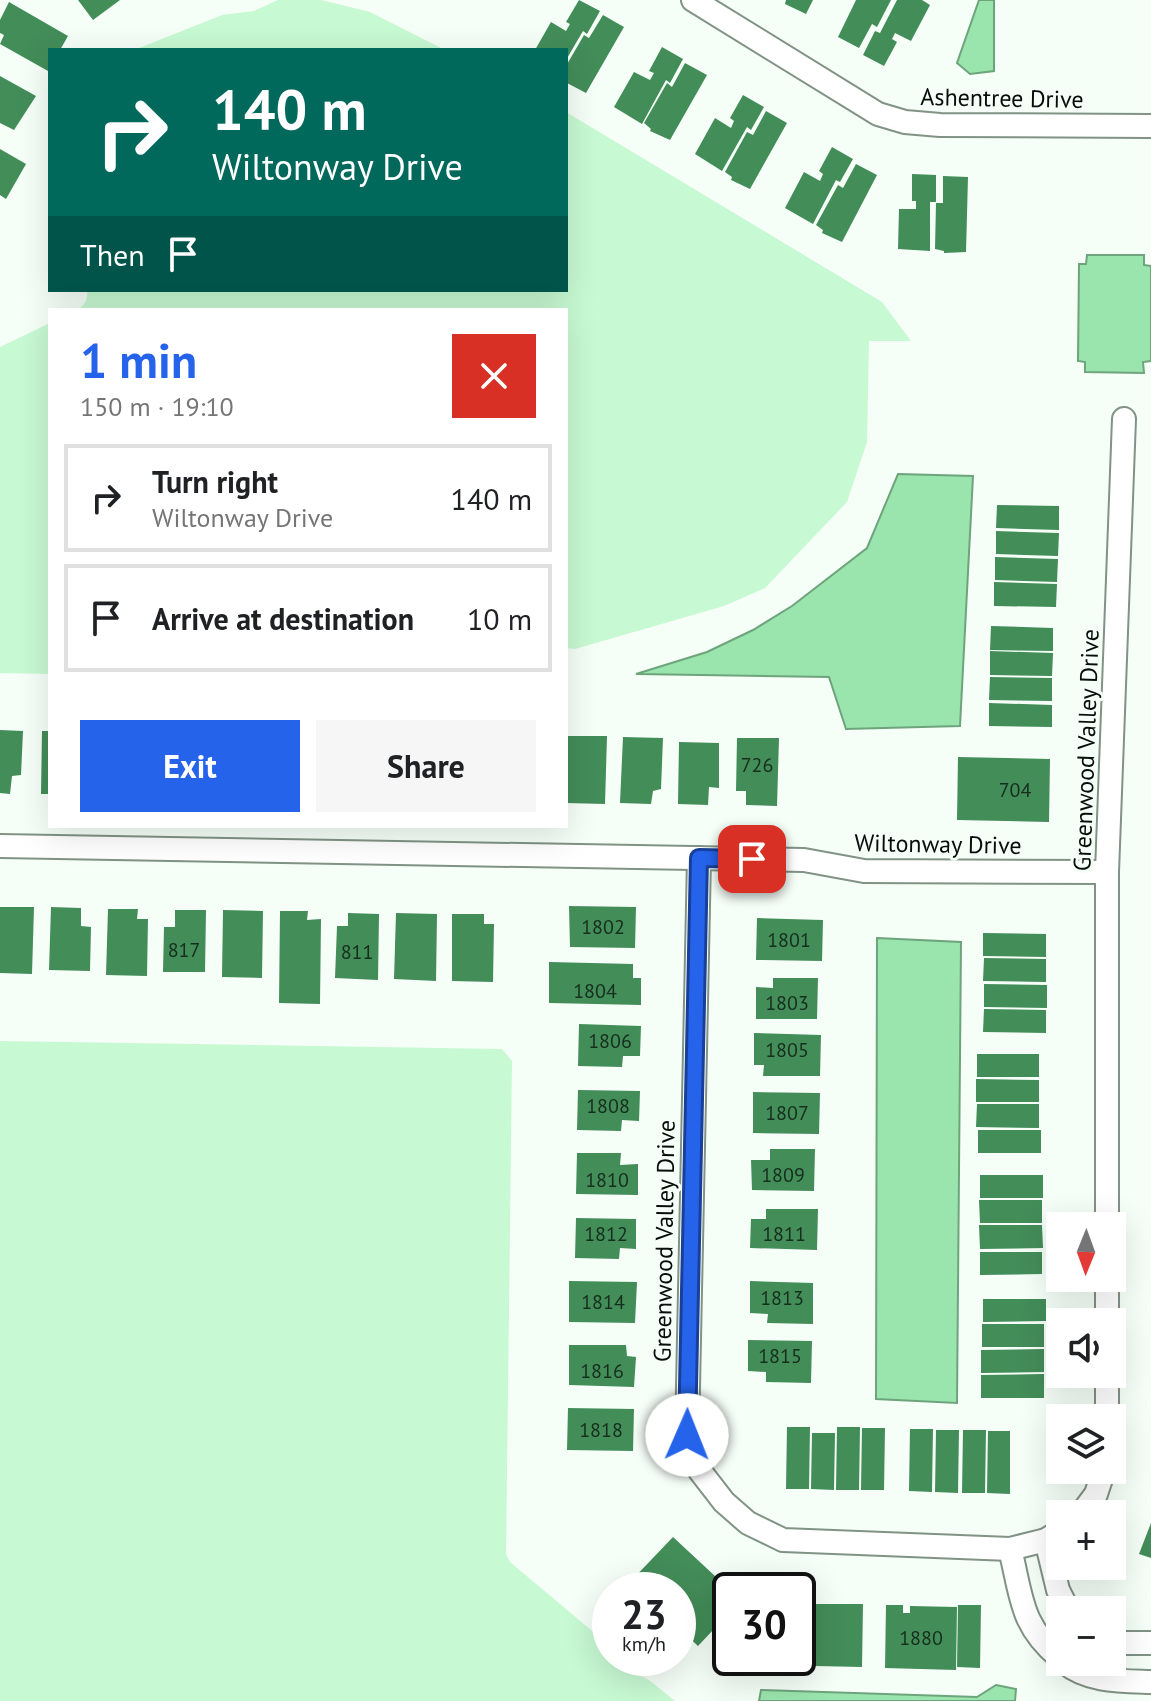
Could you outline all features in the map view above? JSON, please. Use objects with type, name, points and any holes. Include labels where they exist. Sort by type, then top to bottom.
[{"type":"street","name":"Ashentree Drive","points":[[693,0],[878,114],[905,122],[940,125],[1151,126]]},
{"type":"street","name":"Greenwood Valley Drive","points":[[1107,1212],[1107,872],[1124,419]]},
{"type":"street","name":"Wiltonway Drive","points":[[0,846],[804,860],[864,871],[1107,872]]},
{"type":"street","name":"Greenwood Valley Drive","points":[[699,858],[687,1435],[700,1471],[724,1502],[748,1523],[783,1540],[1010,1549],[1046,1537]]},
{"type":"street","points":[[1010,1549],[1027,1618],[1046,1646]]},
{"type":"street","points":[[1095,1676],[1105,1680],[1147,1682],[1148,1643],[1126,1643]]},
{"type":"shaded area","points":[[278,0],[321,0],[370,12],[441,48],[139,48],[222,15],[254,11]]},
{"type":"shaded area","points":[[979,0],[994,0],[994,71],[970,74],[957,63]]},
{"type":"shaded area","points":[[568,113],[882,302],[911,341],[869,341],[867,442],[847,502],[765,588],[724,606],[575,649],[568,648],[568,308],[79,308],[87,292],[568,292]]},
{"type":"shaded area","points":[[1087,255],[1144,255],[1144,265],[1151,266],[1151,361],[1143,362],[1144,373],[1085,372],[1085,362],[1078,361],[1079,264],[1086,264]]},
{"type":"shaded area","points":[[48,324],[48,674],[0,673],[0,347]]},
{"type":"shaded area","points":[[898,474],[973,476],[960,726],[846,729],[829,677],[636,674],[707,652],[753,630],[792,606],[867,548]]},
{"type":"shaded area","points":[[877,938],[961,942],[957,1403],[876,1399]]},
{"type":"shaded area","points":[[0,1041],[502,1049],[512,1061],[506,1554],[510,1562],[592,1631],[592,1676],[640,1676],[675,1701],[0,1701]]},
{"type":"shaded area","points":[[996,1685],[1016,1689],[1015,1701],[759,1701],[761,1690],[977,1697]]},
{"type":"building","points":[[78,0],[120,0],[93,20]]},
{"type":"building","points":[[579,0],[600,11],[587,34],[583,31],[568,57],[568,48],[536,48],[551,22],[566,31],[570,24],[566,22]]},
{"type":"building","points":[[786,0],[813,0],[806,14],[785,4]]},
{"type":"building","points":[[856,0],[891,0],[877,27],[872,24],[859,48],[838,37]]},
{"type":"building","points":[[897,0],[922,0],[930,5],[911,41],[895,33],[892,39],[897,42],[884,66],[863,55],[875,31],[880,33]]},
{"type":"building","points":[[9,2],[68,36],[61,48],[48,48],[48,71],[0,44],[4,35],[0,33],[0,20]]},
{"type":"building","points":[[603,15],[624,27],[586,93],[568,84],[568,63],[584,35],[589,38]]},
{"type":"building","points":[[662,47],[683,59],[670,83],[666,80],[642,124],[614,107],[634,72],[650,80],[654,73],[649,71]]},
{"type":"building","points":[[685,63],[707,75],[670,140],[650,131],[644,123],[667,83],[672,87]]},
{"type":"building","points":[[0,76],[36,96],[14,130],[0,123]]},
{"type":"building","points":[[743,95],[764,107],[751,130],[747,127],[722,171],[695,154],[715,118],[731,128],[734,121],[730,118]]},
{"type":"building","points":[[766,111],[787,123],[750,189],[731,180],[732,177],[725,172],[747,132],[753,135]]},
{"type":"building","points":[[832,147],[853,159],[840,182],[836,180],[813,224],[785,208],[804,172],[820,181],[823,174],[819,171]]},
{"type":"building","points":[[0,149],[26,164],[6,199],[0,195]]},
{"type":"building","points":[[856,164],[877,175],[842,242],[822,233],[823,230],[816,225],[838,185],[843,188]]},
{"type":"building","points":[[912,174],[936,175],[936,202],[930,202],[930,251],[898,249],[899,209],[916,209],[916,201],[912,201]]},
{"type":"building","points":[[943,176],[968,177],[966,252],[944,253],[935,249],[936,203],[943,203]]},
{"type":"building","points":[[997,505],[1059,506],[1059,530],[996,528]]},
{"type":"building","points":[[996,531],[1059,533],[1058,556],[996,554]]},
{"type":"building","points":[[995,557],[1058,559],[1057,582],[995,580]]},
{"type":"building","points":[[994,582],[1057,584],[1056,607],[994,606]]},
{"type":"building","points":[[991,626],[1053,628],[1053,651],[990,650]]},
{"type":"building","points":[[990,651],[1053,653],[1052,676],[990,675]]},
{"type":"building","points":[[990,677],[1052,678],[1052,701],[989,700]]},
{"type":"building","points":[[989,703],[1052,705],[1052,727],[989,726]]},
{"type":"building","points":[[0,730],[23,731],[21,775],[12,776],[10,794],[0,793]]},
{"type":"building","points":[[42,731],[48,731],[48,794],[41,794]]},
{"type":"building","points":[[568,736],[607,736],[605,804],[568,803]]},
{"type":"building","points":[[623,737],[663,738],[661,789],[653,791],[651,804],[620,803]]},
{"type":"building","points":[[737,738],[779,738],[777,806],[746,805],[746,791],[736,791]]},
{"type":"building","points":[[679,742],[719,743],[719,788],[709,787],[708,805],[678,804]]},
{"type":"building","points":[[958,757],[1050,759],[1049,822],[957,820]]},
{"type":"building","points":[[569,906],[636,907],[635,948],[570,947]]},
{"type":"building","points":[[0,907],[34,907],[32,974],[0,973]]},
{"type":"building","points":[[51,907],[81,908],[81,926],[91,927],[90,971],[49,970]]},
{"type":"building","points":[[108,909],[138,909],[137,919],[148,919],[147,976],[106,975]]},
{"type":"building","points":[[175,910],[206,910],[205,972],[163,972],[164,927],[175,927]]},
{"type":"building","points":[[223,910],[263,911],[262,978],[222,977]]},
{"type":"building","points":[[280,911],[308,911],[307,920],[321,919],[320,1004],[279,1003]]},
{"type":"building","points":[[348,913],[379,914],[378,980],[335,978],[337,926],[348,926]]},
{"type":"building","points":[[396,913],[437,914],[436,981],[394,979]]},
{"type":"building","points":[[452,914],[484,914],[484,924],[494,924],[493,982],[452,981]]},
{"type":"building","points":[[757,918],[823,920],[822,961],[756,960]]},
{"type":"building","points":[[983,933],[1046,934],[1046,957],[983,956]]},
{"type":"building","points":[[984,958],[1046,959],[1046,982],[983,981]]},
{"type":"building","points":[[549,962],[633,964],[633,978],[641,978],[641,1005],[549,1003]]},
{"type":"building","points":[[773,978],[818,978],[817,1019],[756,1019],[756,987],[773,988]]},
{"type":"building","points":[[984,984],[1047,985],[1047,1008],[984,1007]]},
{"type":"building","points":[[984,1009],[1046,1010],[1046,1033],[983,1032]]},
{"type":"building","points":[[579,1024],[641,1026],[640,1056],[623,1056],[622,1067],[578,1066]]},
{"type":"building","points":[[754,1033],[821,1035],[820,1076],[763,1076],[764,1065],[754,1065]]},
{"type":"building","points":[[977,1054],[1039,1054],[1039,1077],[977,1077]]},
{"type":"building","points":[[976,1079],[1039,1080],[1039,1102],[976,1102]]},
{"type":"building","points":[[578,1090],[640,1091],[639,1121],[622,1120],[621,1131],[577,1130]]},
{"type":"building","points":[[753,1092],[820,1093],[819,1134],[753,1133]]},
{"type":"building","points":[[977,1104],[1039,1104],[1039,1128],[976,1127]]},
{"type":"building","points":[[978,1130],[1041,1130],[1041,1153],[978,1153]]},
{"type":"building","points":[[770,1149],[815,1149],[814,1191],[752,1190],[751,1160],[770,1160]]},
{"type":"building","points":[[577,1153],[621,1153],[620,1165],[638,1164],[638,1195],[576,1194]]},
{"type":"building","points":[[980,1175],[1043,1175],[1043,1198],[980,1198]]},
{"type":"building","points":[[979,1200],[1042,1200],[1042,1223],[980,1223]]},
{"type":"building","points":[[766,1209],[818,1209],[817,1250],[750,1248],[751,1219],[766,1219]]},
{"type":"building","points":[[576,1218],[636,1219],[636,1249],[620,1248],[619,1259],[575,1258]]},
{"type":"building","points":[[979,1225],[1042,1225],[1043,1248],[980,1249]]},
{"type":"building","points":[[980,1252],[1042,1252],[1042,1274],[980,1275]]},
{"type":"building","points":[[569,1281],[637,1282],[635,1323],[569,1322]]},
{"type":"building","points":[[750,1281],[813,1283],[813,1324],[767,1323],[768,1314],[750,1313]]},
{"type":"building","points":[[983,1299],[1046,1299],[1046,1321],[983,1322]]},
{"type":"building","points":[[982,1324],[1044,1324],[1044,1347],[982,1347]]},
{"type":"building","points":[[748,1340],[812,1341],[811,1383],[766,1382],[766,1372],[748,1371]]},
{"type":"building","points":[[569,1345],[626,1345],[627,1356],[636,1357],[634,1387],[569,1385]]},
{"type":"building","points":[[1044,1349],[1044,1372],[981,1373],[981,1350]]},
{"type":"building","points":[[1044,1374],[1044,1398],[981,1398],[981,1375]]},
{"type":"building","points":[[568,1408],[634,1409],[633,1451],[567,1450]]},
{"type":"building","points":[[787,1427],[810,1427],[809,1489],[786,1489]]},
{"type":"building","points":[[837,1427],[860,1427],[859,1490],[836,1490]]},
{"type":"building","points":[[862,1428],[885,1428],[884,1490],[861,1490]]},
{"type":"building","points":[[910,1429],[933,1429],[932,1492],[909,1491]]},
{"type":"building","points":[[936,1430],[959,1430],[958,1493],[935,1492]]},
{"type":"building","points":[[963,1430],[986,1430],[985,1493],[962,1493]]},
{"type":"building","points":[[988,1431],[1010,1431],[1010,1494],[987,1493]]},
{"type":"building","points":[[812,1433],[835,1433],[834,1490],[811,1489]]},
{"type":"building","points":[[1151,1523],[1151,1558],[1139,1554]]},
{"type":"building","points":[[673,1537],[712,1573],[712,1631],[698,1646],[696,1572],[640,1572]]},
{"type":"building","points":[[816,1604],[863,1604],[862,1667],[816,1666]]},
{"type":"building","points":[[886,1605],[903,1605],[903,1613],[910,1613],[910,1606],[957,1607],[956,1670],[885,1668]]},
{"type":"building","points":[[958,1605],[981,1605],[980,1668],[957,1667]]},
{"type":"route","points":[[687,1435],[699,858],[752,859]]}]
